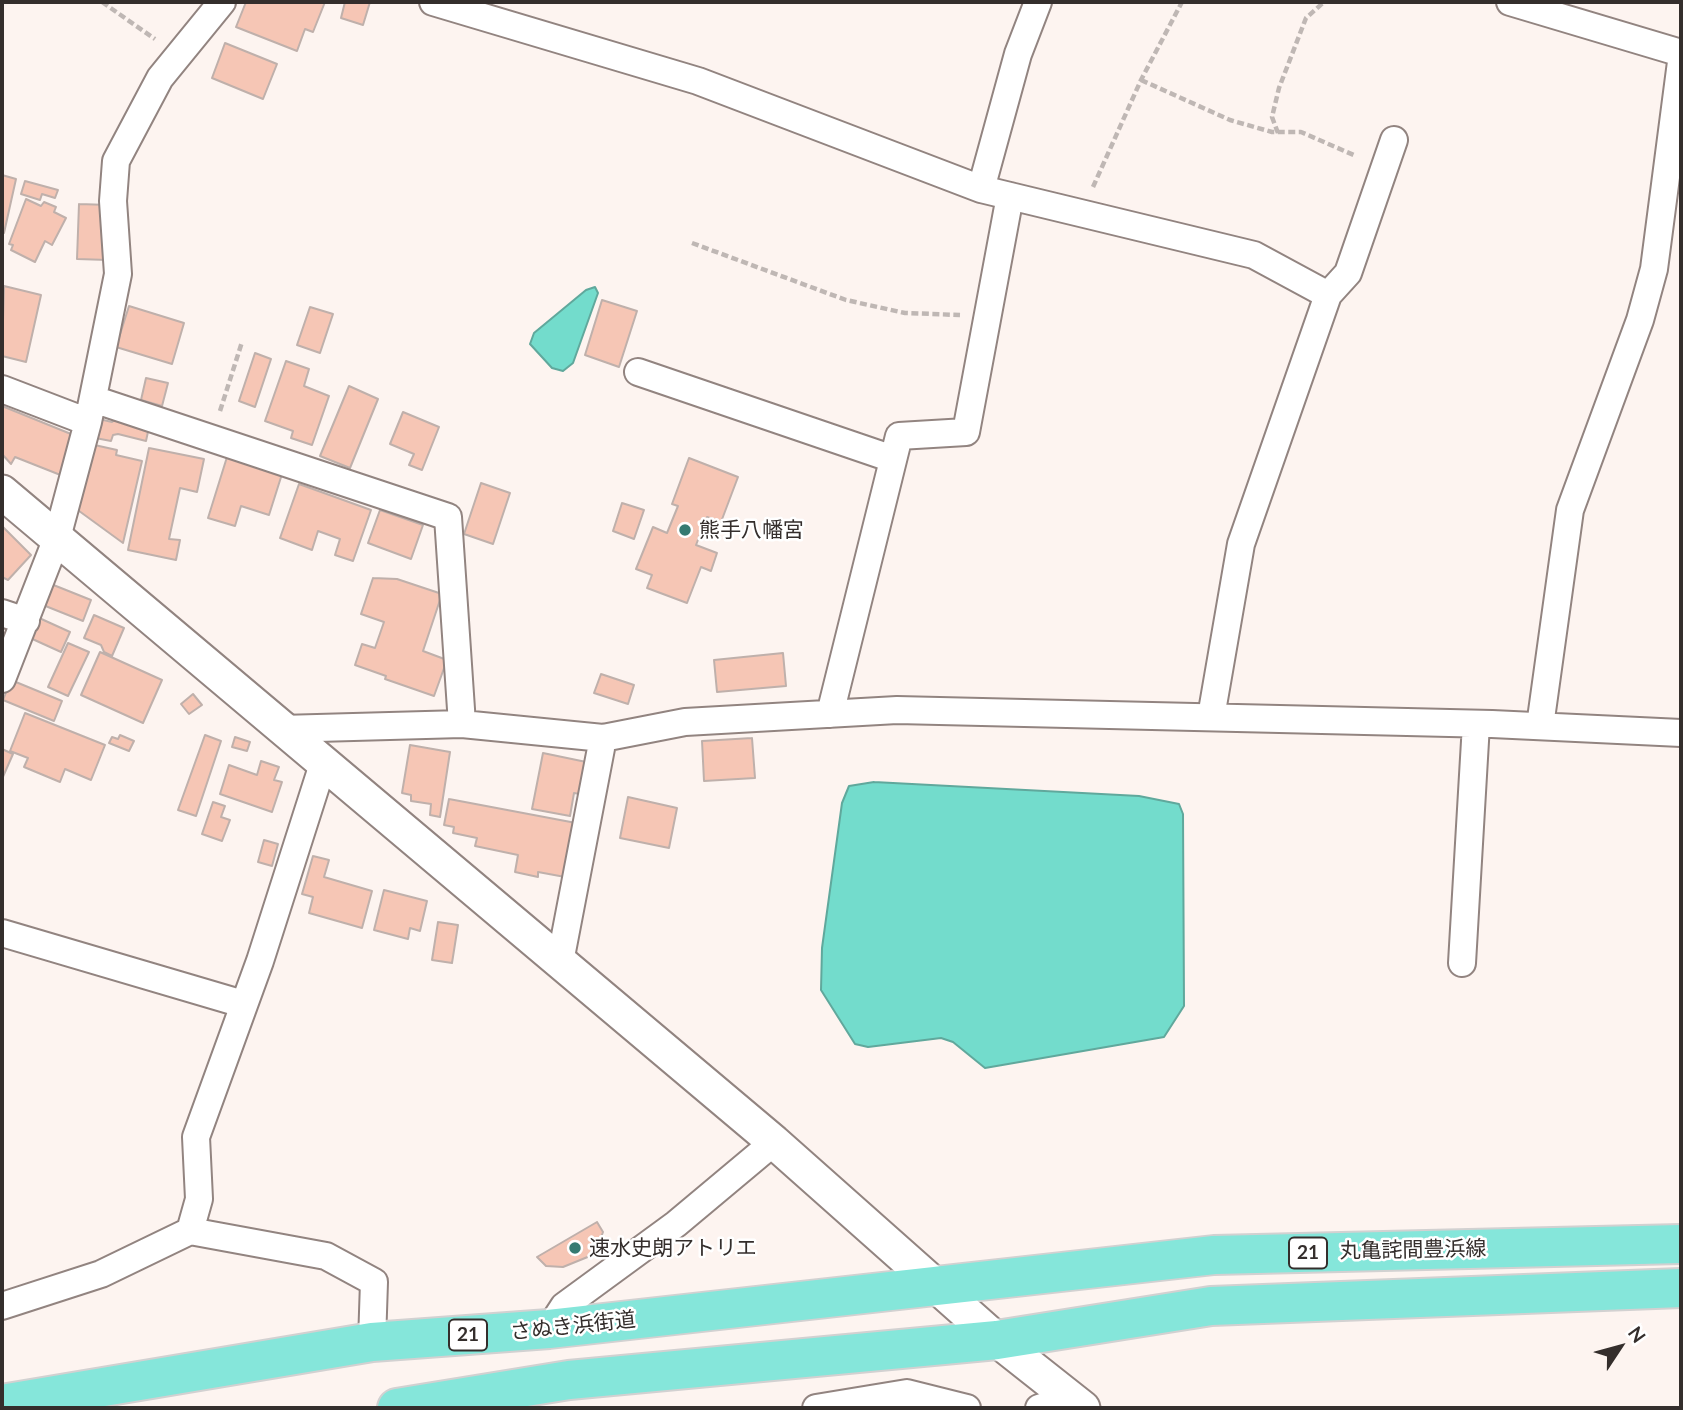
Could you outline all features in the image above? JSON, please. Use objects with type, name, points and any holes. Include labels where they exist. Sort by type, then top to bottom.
[{"type":"main road","name":"丸亀詫間豊浜線","points":[[937,1284],[1214,1255],[1681,1244]]},
{"type":"main road","name":"さぬき浜街道","points":[[2,1404],[372,1342],[549,1329],[937,1284]]},
{"type":"main road","points":[[397,1408],[569,1380],[997,1340],[1211,1306],[1681,1288]]},
{"type":"street","points":[[2,679],[14,617],[57,538],[90,410],[118,274],[113,201],[116,161],[160,78],[222,2]]},
{"type":"street","points":[[433,2],[698,81],[981,189],[1254,254],[1328,295]]},
{"type":"street","points":[[981,189],[1017,54],[1038,2]]},
{"type":"street","points":[[1510,2],[1681,53]]},
{"type":"street","points":[[1540,726],[1570,510],[1589,452],[1640,320],[1654,269],[1681,62]]},
{"type":"street","points":[[1211,717],[1241,544],[1328,295],[1348,273],[1394,140]]},
{"type":"street","points":[[830,714],[899,436],[966,432],[1010,196]]},
{"type":"street","points":[[638,372],[893,459]]},
{"type":"street","points":[[2,389],[211,438],[448,517],[462,724]]},
{"type":"street","points":[[2,492],[774,1142],[997,1340],[1077,1403]]},
{"type":"street","points":[[281,729],[462,724],[603,738],[685,722],[897,710],[1476,724],[1681,733]]},
{"type":"street","points":[[1462,963],[1476,724]]},
{"type":"street","points":[[559,962],[603,738]]},
{"type":"street","points":[[190,1231],[199,1199],[196,1138],[323,764]]},
{"type":"street","points":[[2,933],[243,1004]]},
{"type":"street","points":[[549,1329],[564,1306],[676,1224],[774,1142]]},
{"type":"street","points":[[2,1306],[101,1274],[190,1231],[326,1256],[374,1282],[372,1342]]},
{"type":"street","points":[[816,1408],[907,1393],[967,1408]]},
{"type":"street","points":[[1039,1408],[1077,1403]]},
{"type":"path","points":[[102,2],[179,56]]},
{"type":"path","points":[[1082,213],[1142,80],[1182,2]]},
{"type":"path","points":[[1278,133],[1272,117],[1279,88],[1306,19],[1324,2]]},
{"type":"path","points":[[1142,80],[1230,120],[1278,133],[1301,132],[1384,168]]},
{"type":"path","points":[[692,243],[846,300],[905,313],[988,315]]},
{"type":"path","points":[[211,438],[242,342]]},
{"type":"water","points":[[595,287],[598,293],[573,363],[563,371],[552,368],[530,344],[534,333],[586,290]]},
{"type":"water","points":[[874,782],[1139,796],[1179,804],[1183,814],[1184,1006],[1164,1037],[985,1068],[953,1042],[941,1038],[868,1047],[855,1044],[821,990],[822,948],[842,803],[849,786]]},
{"type":"building","points":[[246,2],[325,2],[313,32],[305,29],[297,51],[236,27]]},
{"type":"building","points":[[345,2],[370,2],[363,25],[341,18]]},
{"type":"building","points":[[225,43],[277,64],[263,99],[212,78]]},
{"type":"building","points":[[2,175],[16,179],[4,233],[2,232]]},
{"type":"building","points":[[25,181],[58,190],[55,198],[42,194],[40,200],[21,194]]},
{"type":"building","points":[[26,199],[41,206],[44,202],[56,207],[54,212],[66,218],[52,245],[45,241],[35,262],[11,250],[13,245],[9,244]]},
{"type":"building","points":[[79,204],[109,205],[108,260],[77,259]]},
{"type":"building","points":[[4,286],[41,295],[26,362],[2,356]]},
{"type":"building","points":[[602,300],[637,311],[619,367],[585,355]]},
{"type":"building","points":[[129,306],[184,323],[172,364],[116,347]]},
{"type":"building","points":[[310,307],[333,314],[320,353],[297,345]]},
{"type":"building","points":[[255,353],[271,359],[255,407],[239,401]]},
{"type":"building","points":[[286,361],[309,369],[304,386],[329,396],[312,445],[291,438],[293,431],[265,421]]},
{"type":"building","points":[[146,378],[168,383],[162,406],[141,400]]},
{"type":"building","points":[[349,386],[378,399],[350,468],[320,456]]},
{"type":"building","points":[[2,406],[71,434],[63,476],[15,457],[11,464],[2,454]]},
{"type":"building","points":[[403,412],[439,427],[422,470],[409,465],[414,454],[390,444]]},
{"type":"building","points":[[95,418],[112,422],[116,419],[149,427],[146,441],[118,434],[113,435],[111,441],[90,437]]},
{"type":"building","points":[[90,444],[117,450],[116,455],[142,461],[123,543],[75,508]]},
{"type":"building","points":[[149,448],[204,459],[197,492],[180,488],[169,539],[180,540],[176,560],[128,550]]},
{"type":"building","points":[[227,457],[282,474],[269,515],[241,506],[235,526],[208,518]]},
{"type":"building","name":"熊手八幡宮","points":[[689,458],[738,477],[721,522],[707,517],[696,545],[717,553],[711,571],[701,567],[687,603],[647,588],[652,575],[636,569],[653,527],[667,533],[678,506],[672,504]]},
{"type":"building","points":[[481,483],[510,493],[493,544],[464,534]]},
{"type":"building","points":[[299,484],[371,510],[353,561],[335,555],[340,539],[318,531],[312,550],[280,538]]},
{"type":"building","points":[[622,503],[644,510],[634,539],[613,531]]},
{"type":"building","points":[[380,510],[423,525],[411,559],[368,543]]},
{"type":"building","points":[[2,526],[31,555],[8,580],[2,577]]},
{"type":"building","points":[[373,578],[397,579],[442,594],[423,651],[447,660],[434,696],[355,665],[362,644],[375,648],[384,622],[361,614]]},
{"type":"building","points":[[51,584],[91,600],[83,621],[43,605]]},
{"type":"building","points":[[94,615],[124,628],[112,656],[104,652],[101,645],[84,638]]},
{"type":"building","points":[[37,617],[70,632],[61,652],[28,637]]},
{"type":"building","points":[[68,643],[89,652],[68,696],[48,687]]},
{"type":"building","points":[[100,652],[162,680],[143,723],[81,695]]},
{"type":"building","points":[[783,653],[786,686],[717,692],[714,660]]},
{"type":"building","points":[[601,674],[634,685],[628,704],[594,693]]},
{"type":"building","points":[[11,680],[62,701],[54,721],[3,700]]},
{"type":"building","points":[[193,694],[202,705],[189,714],[181,704]]},
{"type":"building","points":[[25,713],[105,745],[91,780],[65,769],[60,782],[24,767],[28,758],[10,751]]},
{"type":"building","points":[[120,735],[134,741],[129,751],[109,743],[112,737],[118,739]]},
{"type":"building","points":[[205,735],[221,741],[196,816],[178,810]]},
{"type":"building","points":[[235,737],[250,742],[247,751],[232,747]]},
{"type":"building","points":[[752,738],[755,778],[704,781],[702,741]]},
{"type":"building","points":[[410,745],[450,752],[440,817],[430,815],[431,804],[411,801],[411,795],[402,793]]},
{"type":"building","points":[[2,749],[13,754],[2,779]]},
{"type":"building","points":[[543,753],[591,763],[585,795],[574,793],[570,816],[532,809]]},
{"type":"building","points":[[261,761],[279,767],[274,780],[282,782],[272,812],[220,794],[229,765],[257,775]]},
{"type":"building","points":[[628,797],[677,808],[669,848],[620,838]]},
{"type":"building","points":[[449,799],[576,823],[565,877],[538,872],[538,877],[515,872],[518,855],[475,846],[477,838],[453,833],[454,827],[444,825]]},
{"type":"building","points":[[213,802],[225,806],[221,817],[230,820],[222,841],[202,834]]},
{"type":"building","points":[[264,840],[278,844],[272,866],[258,862]]},
{"type":"building","points":[[313,856],[329,860],[324,877],[372,891],[362,928],[309,913],[313,897],[302,894]]},
{"type":"building","points":[[384,890],[427,901],[420,931],[410,928],[408,939],[374,930]]},
{"type":"building","points":[[438,922],[458,925],[452,963],[432,960]]},
{"type":"building","name":"速水史朗アトリエ","points":[[597,1222],[603,1232],[595,1254],[563,1267],[546,1266],[537,1257]]},
{"type":"place","name":"熊手八幡宮","points":[[685,530]]},
{"type":"place","name":"速水史朗アトリエ","points":[[575,1248]]}]
